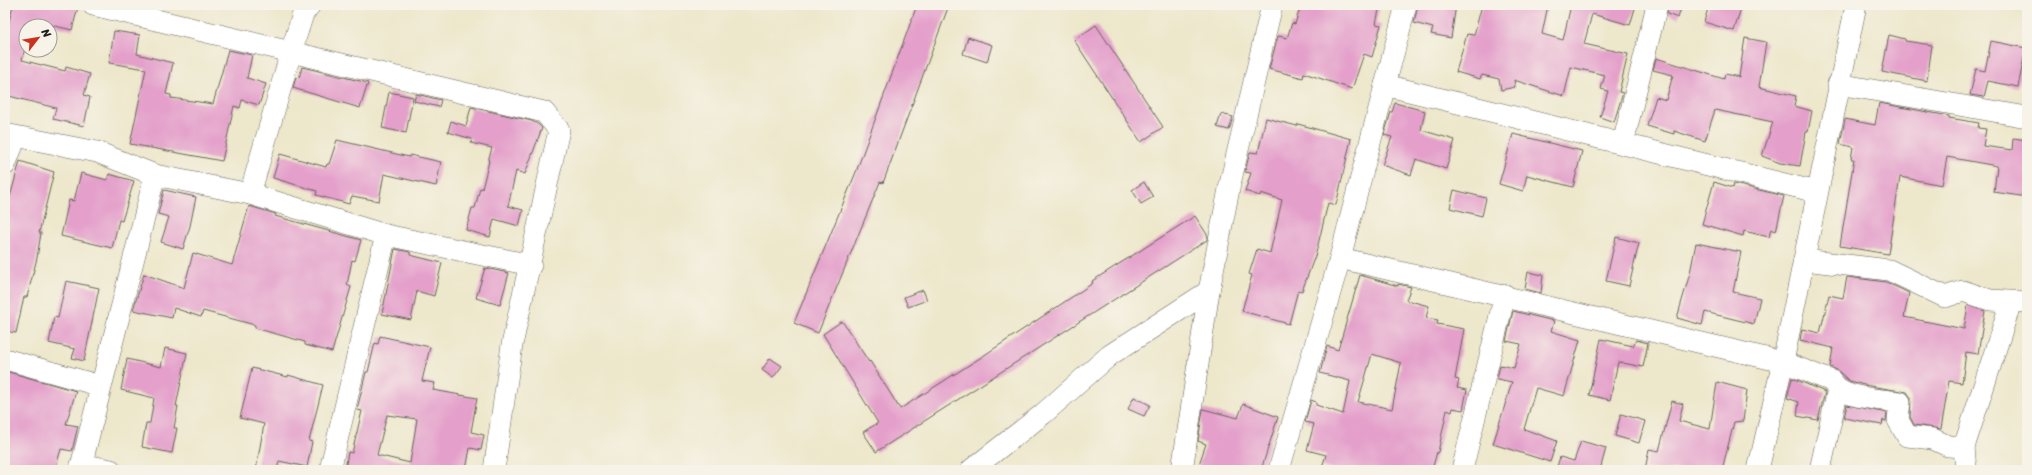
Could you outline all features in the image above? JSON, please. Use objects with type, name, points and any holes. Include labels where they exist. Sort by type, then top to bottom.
[{"type":"street","points":[[94,5],[544,112],[560,130],[512,345],[494,470]]},
{"type":"street","points":[[250,194],[303,14],[310,5]]},
{"type":"street","points":[[1182,470],[1209,291],[1230,184],[1272,5]]},
{"type":"street","points":[[1279,470],[1340,258],[1406,5]]},
{"type":"street","points":[[1622,142],[1657,5]]},
{"type":"street","points":[[1758,470],[1783,362],[1838,84],[1856,5]]},
{"type":"street","points":[[1838,84],[2027,117]]},
{"type":"street","points":[[1385,85],[1622,142],[1817,192]]},
{"type":"street","points":[[5,164],[10,135],[97,152],[155,175],[250,194],[386,235],[531,265]]},
{"type":"street","points":[[111,470],[81,467],[155,175]]},
{"type":"street","points":[[330,470],[386,235]]},
{"type":"street","points":[[1340,258],[1505,295],[1783,362],[1832,381],[1838,389],[1845,393],[1900,402],[1898,420],[1907,436],[1933,439],[1948,446],[1964,447]]},
{"type":"street","points":[[1804,260],[1889,270],[1945,297],[1963,291],[1990,300],[2019,302],[1964,447],[1966,470]]},
{"type":"street","points":[[971,470],[1043,414],[1110,355],[1209,291]]},
{"type":"street","points":[[1464,470],[1505,295]]},
{"type":"street","points":[[5,359],[101,386]]},
{"type":"street","points":[[1820,470],[1838,389]]},
{"type":"building","points":[[13,5],[68,5],[78,7],[72,30],[58,27],[58,18],[18,18],[18,58],[65,71],[66,67],[90,74],[84,95],[90,97],[84,126],[53,119],[56,108],[5,95],[5,38]]},
{"type":"building","points":[[917,5],[949,5],[883,183],[880,182],[818,333],[794,323],[856,172]]},
{"type":"building","points":[[1301,5],[1380,5],[1376,24],[1381,25],[1372,57],[1364,54],[1352,89],[1304,73],[1303,78],[1269,69],[1278,36],[1287,38],[1292,23],[1295,24]]},
{"type":"building","points":[[1418,5],[1456,5],[1451,38],[1431,34],[1433,28],[1414,23]]},
{"type":"building","points":[[1482,5],[1548,5],[1542,34],[1563,40],[1571,5],[1636,5],[1630,25],[1592,14],[1584,44],[1628,54],[1619,92],[1623,93],[1614,122],[1600,117],[1608,91],[1601,89],[1605,75],[1571,67],[1564,96],[1514,80],[1515,87],[1501,90],[1499,79],[1482,75],[1480,79],[1456,72],[1467,34],[1474,35]]},
{"type":"building","points":[[1669,5],[1682,5],[1678,18],[1667,14]]},
{"type":"building","points":[[1709,5],[1731,5],[1741,8],[1734,31],[1704,22]]},
{"type":"building","points":[[1096,25],[1163,127],[1141,142],[1074,40]]},
{"type":"building","points":[[114,31],[140,35],[137,54],[173,63],[166,94],[171,95],[171,98],[213,104],[228,50],[252,55],[247,78],[266,84],[259,105],[242,100],[240,108],[234,106],[222,161],[130,144],[146,69],[109,63]]},
{"type":"building","points":[[1889,35],[1905,39],[1905,41],[1932,45],[1927,81],[1882,72]]},
{"type":"building","points":[[968,37],[992,45],[987,62],[963,54]]},
{"type":"building","points":[[1745,38],[1766,42],[1759,87],[1796,96],[1794,106],[1812,111],[1808,132],[1806,132],[1800,166],[1780,163],[1762,156],[1773,122],[1715,110],[1705,141],[1674,131],[1674,134],[1647,126],[1656,97],[1666,100],[1673,75],[1653,70],[1656,58],[1724,79],[1725,74],[1739,77]]},
{"type":"building","points":[[1991,41],[2026,48],[2018,87],[1988,81],[1984,97],[1970,95],[1976,69],[1985,71]]},
{"type":"building","points":[[302,67],[368,83],[360,108],[293,88],[296,77],[299,78]]},
{"type":"building","points":[[389,92],[413,97],[406,133],[382,128]]},
{"type":"building","points":[[416,94],[441,100],[439,107],[414,101]]},
{"type":"building","points":[[1395,103],[1425,111],[1421,130],[1455,140],[1446,169],[1416,159],[1411,175],[1382,165],[1392,137],[1384,135]]},
{"type":"building","points":[[1879,103],[1979,123],[1978,128],[1986,129],[1983,146],[2012,150],[2013,138],[2027,140],[2027,197],[1994,192],[1997,166],[1947,157],[1942,185],[1900,177],[1888,254],[1840,246],[1854,159],[1851,159],[1853,147],[1840,144],[1845,119],[1875,125]]},
{"type":"building","points":[[471,107],[532,121],[542,128],[525,174],[516,171],[508,206],[523,210],[519,226],[494,219],[490,237],[466,230],[472,208],[475,208],[480,188],[482,189],[492,148],[471,143],[472,139],[448,132],[451,121],[466,126]]},
{"type":"building","points":[[1221,114],[1233,117],[1229,130],[1217,127]]},
{"type":"building","points":[[1266,118],[1297,126],[1298,124],[1351,139],[1336,205],[1328,203],[1316,253],[1302,291],[1298,290],[1289,324],[1242,311],[1252,275],[1249,274],[1257,249],[1270,253],[1282,200],[1261,193],[1260,196],[1245,191],[1251,173],[1245,172],[1250,152],[1258,153]]},
{"type":"building","points":[[1513,134],[1582,151],[1573,187],[1527,175],[1523,191],[1499,184]]},
{"type":"building","points":[[337,140],[409,157],[410,155],[441,162],[436,186],[384,174],[379,201],[352,196],[349,204],[316,195],[317,191],[273,178],[280,154],[326,167],[327,164],[329,164]]},
{"type":"building","points":[[20,161],[54,172],[39,233],[41,233],[37,258],[27,297],[24,297],[16,333],[5,331],[5,207],[7,197],[10,197]]},
{"type":"building","points":[[81,173],[107,180],[109,174],[134,181],[122,221],[119,220],[112,248],[61,236],[69,200],[74,201]]},
{"type":"building","points":[[1144,182],[1153,197],[1141,204],[1132,190]]},
{"type":"building","points":[[1714,182],[1733,188],[1734,184],[1784,196],[1776,231],[1771,229],[1769,237],[1744,231],[1743,236],[1702,224]]},
{"type":"building","points":[[164,190],[196,197],[190,226],[183,249],[161,242],[169,217],[158,214]]},
{"type":"building","points":[[1454,190],[1486,198],[1482,216],[1450,208]]},
{"type":"building","points":[[249,206],[276,214],[275,216],[361,240],[355,261],[352,260],[347,285],[351,287],[332,352],[305,345],[305,342],[255,328],[255,325],[203,311],[201,317],[174,308],[172,318],[133,310],[144,274],[184,288],[193,253],[232,265]]},
{"type":"building","points":[[1195,216],[1208,236],[1207,240],[876,452],[863,432],[878,423],[823,334],[842,321],[869,362],[870,361],[900,409],[1093,283],[1092,281]]},
{"type":"building","points":[[1616,237],[1639,243],[1629,286],[1606,281]]},
{"type":"building","points":[[1696,243],[1741,252],[1733,292],[1760,298],[1754,324],[1705,312],[1702,325],[1677,318],[1690,273]]},
{"type":"building","points":[[395,249],[410,252],[410,255],[442,263],[434,296],[417,291],[411,320],[382,314]]},
{"type":"building","points":[[485,268],[509,273],[500,305],[476,298]]},
{"type":"building","points":[[1528,272],[1543,275],[1541,293],[1525,289]]},
{"type":"building","points":[[1360,275],[1398,286],[1398,284],[1411,287],[1406,300],[1429,306],[1426,318],[1438,320],[1437,324],[1464,329],[1455,379],[1459,380],[1457,388],[1467,390],[1463,410],[1453,408],[1452,412],[1447,410],[1438,452],[1432,470],[1332,470],[1322,467],[1326,455],[1307,450],[1314,424],[1305,422],[1311,400],[1316,402],[1316,405],[1343,414],[1350,381],[1320,373],[1327,346],[1338,350]],"holes":[[[1372,354],[1401,363],[1392,409],[1358,402]]]},
{"type":"building","points":[[1847,277],[1886,282],[1909,293],[1904,317],[1964,329],[1968,305],[1985,311],[1978,354],[1966,352],[1962,383],[1949,381],[1941,429],[1914,425],[1910,417],[1911,398],[1907,392],[1849,381],[1837,370],[1830,367],[1833,348],[1800,340],[1802,329],[1820,333],[1829,295],[1843,298]]},
{"type":"building","points":[[66,281],[99,288],[84,361],[72,358],[75,349],[49,343],[54,317],[58,318]]},
{"type":"building","points":[[923,290],[927,300],[908,307],[904,297]]},
{"type":"building","points":[[1513,311],[1554,321],[1551,331],[1580,340],[1564,396],[1536,388],[1524,429],[1557,441],[1550,462],[1493,444],[1512,382],[1497,379],[1500,365],[1514,368],[1521,344],[1506,341]]},
{"type":"building","points":[[380,336],[430,347],[422,381],[435,383],[433,390],[477,398],[471,432],[484,435],[481,450],[470,448],[466,470],[345,470],[348,452],[352,453],[362,411],[357,410],[366,372],[368,372],[375,343],[378,344]],"holes":[[[387,415],[417,419],[410,463],[377,455]]]},
{"type":"building","points":[[1601,339],[1633,346],[1636,340],[1648,343],[1643,367],[1618,362],[1610,400],[1589,395]]},
{"type":"building","points":[[165,348],[187,353],[176,406],[178,406],[174,428],[177,428],[172,453],[142,447],[146,423],[150,423],[154,398],[121,390],[127,359],[161,367]]},
{"type":"building","points":[[770,358],[782,366],[773,378],[762,370]]},
{"type":"building","points":[[252,368],[288,377],[288,375],[323,385],[309,441],[312,442],[307,467],[279,461],[277,470],[256,470],[264,424],[240,418]]},
{"type":"building","points":[[5,371],[76,391],[66,424],[78,426],[72,451],[61,449],[55,470],[5,470]]},
{"type":"building","points":[[1792,378],[1825,392],[1818,420],[1797,416],[1799,402],[1787,398]]},
{"type":"building","points":[[1717,382],[1747,390],[1743,421],[1734,422],[1722,470],[1645,470],[1649,449],[1659,451],[1672,401],[1683,404],[1679,421],[1710,429]]},
{"type":"building","points":[[1134,397],[1150,405],[1144,416],[1128,409]]},
{"type":"building","points":[[1243,404],[1278,417],[1261,470],[1197,470],[1206,444],[1198,441],[1203,409],[1238,418]]},
{"type":"building","points":[[1847,405],[1887,413],[1886,421],[1883,420],[1882,425],[1844,418]]},
{"type":"building","points":[[1621,414],[1645,421],[1639,443],[1615,436]]},
{"type":"building","points":[[1581,441],[1606,448],[1600,470],[1556,470],[1560,457],[1574,461]]}]
